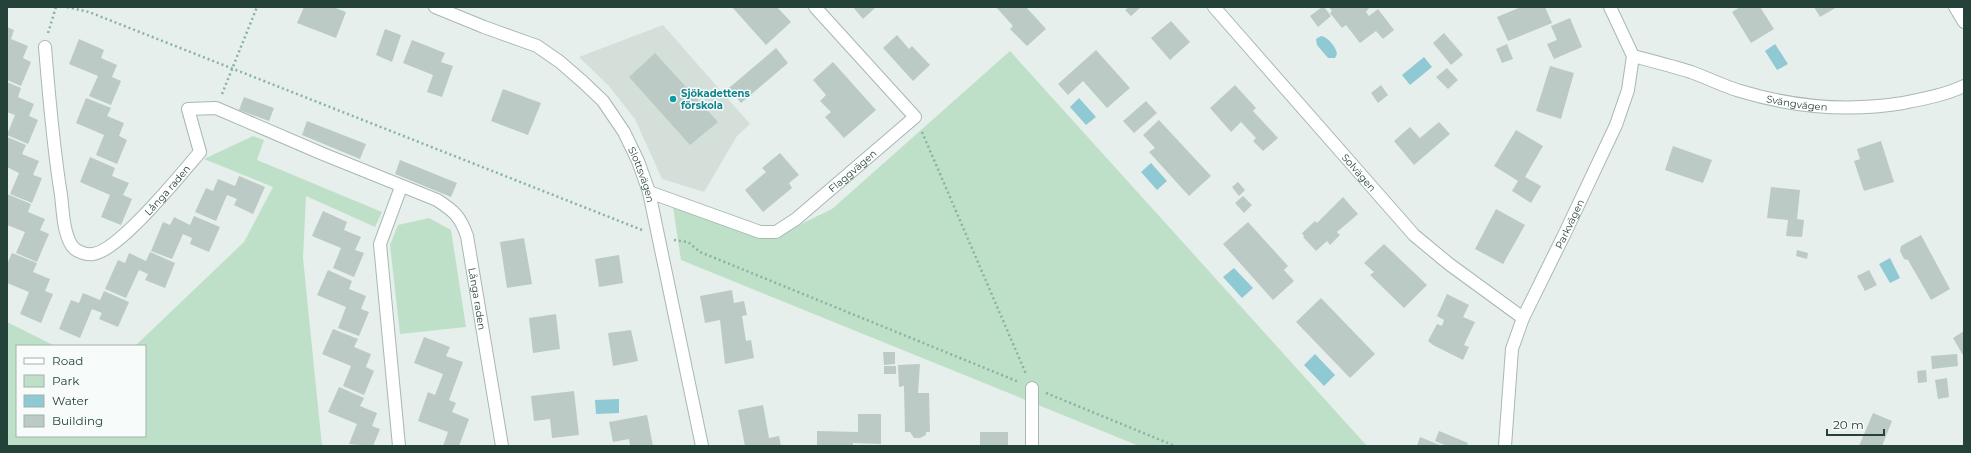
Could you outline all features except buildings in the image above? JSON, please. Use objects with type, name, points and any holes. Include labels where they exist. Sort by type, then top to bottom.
[{"type":"street","name":"Slottsvägen","points":[[435,7],[537,46],[560,62],[603,101],[624,132],[638,160],[649,192],[702,446]]},
{"type":"street","points":[[815,7],[915,117]]},
{"type":"street","name":"Solvägen","points":[[1214,7],[1414,235],[1449,264],[1523,318]]},
{"type":"street","points":[[1610,7],[1633,56]]},
{"type":"street","points":[[1955,7],[1964,22]]},
{"type":"street","name":"Långa raden","points":[[45,47],[56,161],[66,229],[72,247],[85,254],[94,254],[109,248],[150,209],[200,152],[188,109],[216,108],[437,200],[453,210],[461,220],[467,236],[502,446]]},
{"type":"street","name":"Parkvägen","points":[[1506,446],[1512,349],[1523,318],[1616,125],[1628,90],[1633,56]]},
{"type":"street","name":"Svängvägen","points":[[1633,56],[1691,72],[1739,91],[1791,104],[1817,107],[1878,107],[1952,92],[1964,86]]},
{"type":"street","name":"Flaggvägen","points":[[649,192],[760,232],[776,232],[801,215],[915,117]]},
{"type":"street","points":[[399,446],[380,244],[402,186]]},
{"type":"street","points":[[1032,388],[1032,446]]},
{"type":"path","points":[[45,47],[56,7]]},
{"type":"path","points":[[67,7],[89,12],[659,237],[688,242],[700,252],[1175,446]]},
{"type":"path","points":[[216,108],[257,7]]},
{"type":"path","points":[[915,117],[1032,388]]},
{"type":"shaded area","points":[[663,25],[750,124],[737,136],[704,192],[662,179],[635,119],[608,85],[579,57]]},
{"type":"green space","points":[[1010,51],[1367,446],[1139,446],[681,260],[673,207],[770,239],[832,209]]},
{"type":"green space","points":[[253,136],[264,140],[257,160],[382,212],[375,227],[306,196],[303,258],[322,446],[7,446],[7,322],[53,345],[16,345],[16,437],[146,437],[146,345],[136,345],[244,242],[273,187],[204,159]]},
{"type":"green space","points":[[429,218],[451,230],[466,327],[400,334],[390,245],[398,225]]},
{"type":"water","points":[[1321,36],[1329,40],[1333,45],[1337,54],[1335,58],[1328,58],[1317,45],[1316,39]]},
{"type":"water","points":[[1775,44],[1788,64],[1777,70],[1765,51]]},
{"type":"water","points":[[1424,57],[1432,67],[1410,85],[1402,75]]},
{"type":"water","points":[[1079,98],[1096,117],[1086,125],[1070,107]]},
{"type":"water","points":[[1151,163],[1167,181],[1157,190],[1141,172]]},
{"type":"water","points":[[1890,258],[1900,278],[1890,283],[1879,264]]},
{"type":"water","points":[[1234,268],[1253,288],[1242,298],[1223,277]]},
{"type":"water","points":[[1315,354],[1335,375],[1324,386],[1304,365]]},
{"type":"water","points":[[619,399],[619,413],[596,414],[595,400]]},
{"type":"place","name":"Sjökadettens förskola","points":[[673,99]]}]
